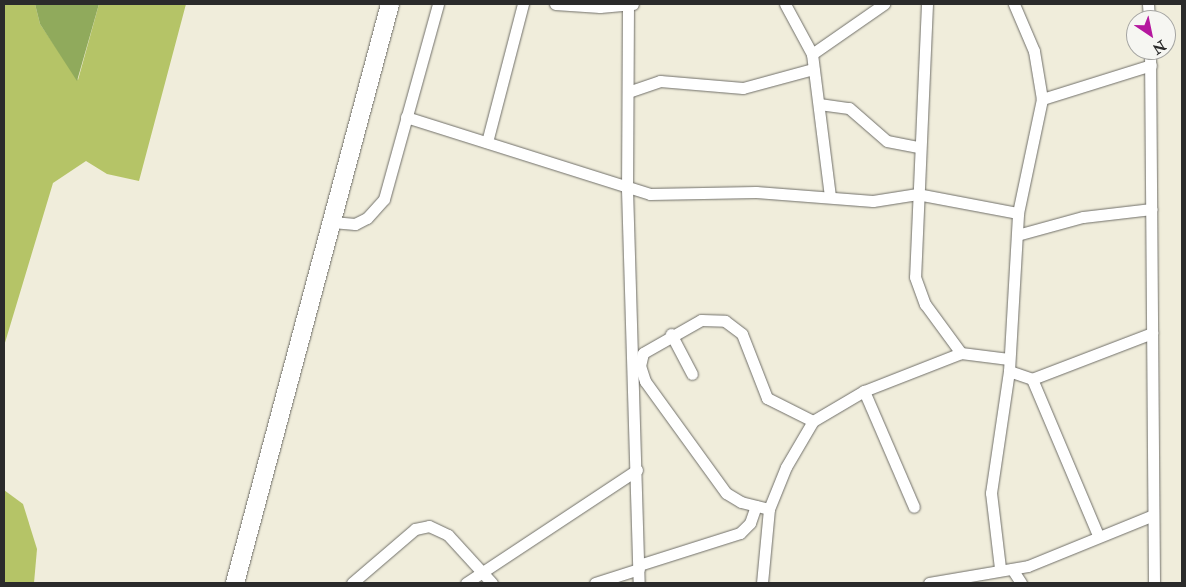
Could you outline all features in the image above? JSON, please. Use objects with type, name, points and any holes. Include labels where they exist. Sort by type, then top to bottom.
[{"type":"main road","points":[[235,583],[390,4]]},
{"type":"street","points":[[332,222],[355,224],[376,212],[384,199],[438,4]]},
{"type":"street","points":[[487,142],[523,4]]},
{"type":"street","points":[[555,4],[630,4],[627,189],[639,583]]},
{"type":"street","points":[[786,4],[812,54],[830,197]]},
{"type":"street","points":[[928,4],[918,147],[913,264],[918,290],[961,353]]},
{"type":"street","points":[[1000,568],[990,493],[1009,365],[1018,213],[1042,99],[1034,51],[1014,4]]},
{"type":"street","points":[[812,54],[878,5]]},
{"type":"street","points":[[1150,60],[1152,209],[1151,516],[1154,583]]},
{"type":"street","points":[[1042,99],[1150,65]]},
{"type":"street","points":[[628,92],[660,81],[743,88],[813,69]]},
{"type":"street","points":[[819,104],[849,108],[887,141],[918,147]]},
{"type":"street","points":[[406,117],[627,189],[681,196],[756,192],[873,201],[917,194],[1018,213]]},
{"type":"street","points":[[1017,235],[1083,217],[1152,209]]},
{"type":"street","points":[[769,509],[756,506],[726,493],[645,381],[640,366],[644,352],[671,334],[701,320],[734,325],[742,334],[767,398],[813,421]]},
{"type":"street","points":[[1032,379],[1152,333]]},
{"type":"street","points":[[671,334],[692,374]]},
{"type":"street","points":[[762,583],[769,509],[786,467],[813,421],[864,391],[961,353],[1009,365],[1032,379],[1098,535]]},
{"type":"street","points":[[864,391],[914,507]]},
{"type":"street","points":[[466,583],[481,570],[637,470]]},
{"type":"street","points":[[595,583],[740,534],[750,523],[756,506]]},
{"type":"street","points":[[929,583],[949,581],[1000,568],[1012,569],[1050,559],[1098,535],[1151,516]]},
{"type":"street","points":[[352,583],[415,529],[430,526],[448,535],[492,583]]},
{"type":"street","points":[[1012,569],[1021,583]]},
{"type":"green space","points":[[4,4],[35,4],[40,24],[78,80],[99,4],[186,4],[139,181],[107,174],[86,161],[53,183],[4,346]]},
{"type":"green space","points":[[35,4],[99,4],[77,81],[40,24]]},
{"type":"green space","points":[[4,490],[23,504],[37,549],[34,583],[4,583]]}]
